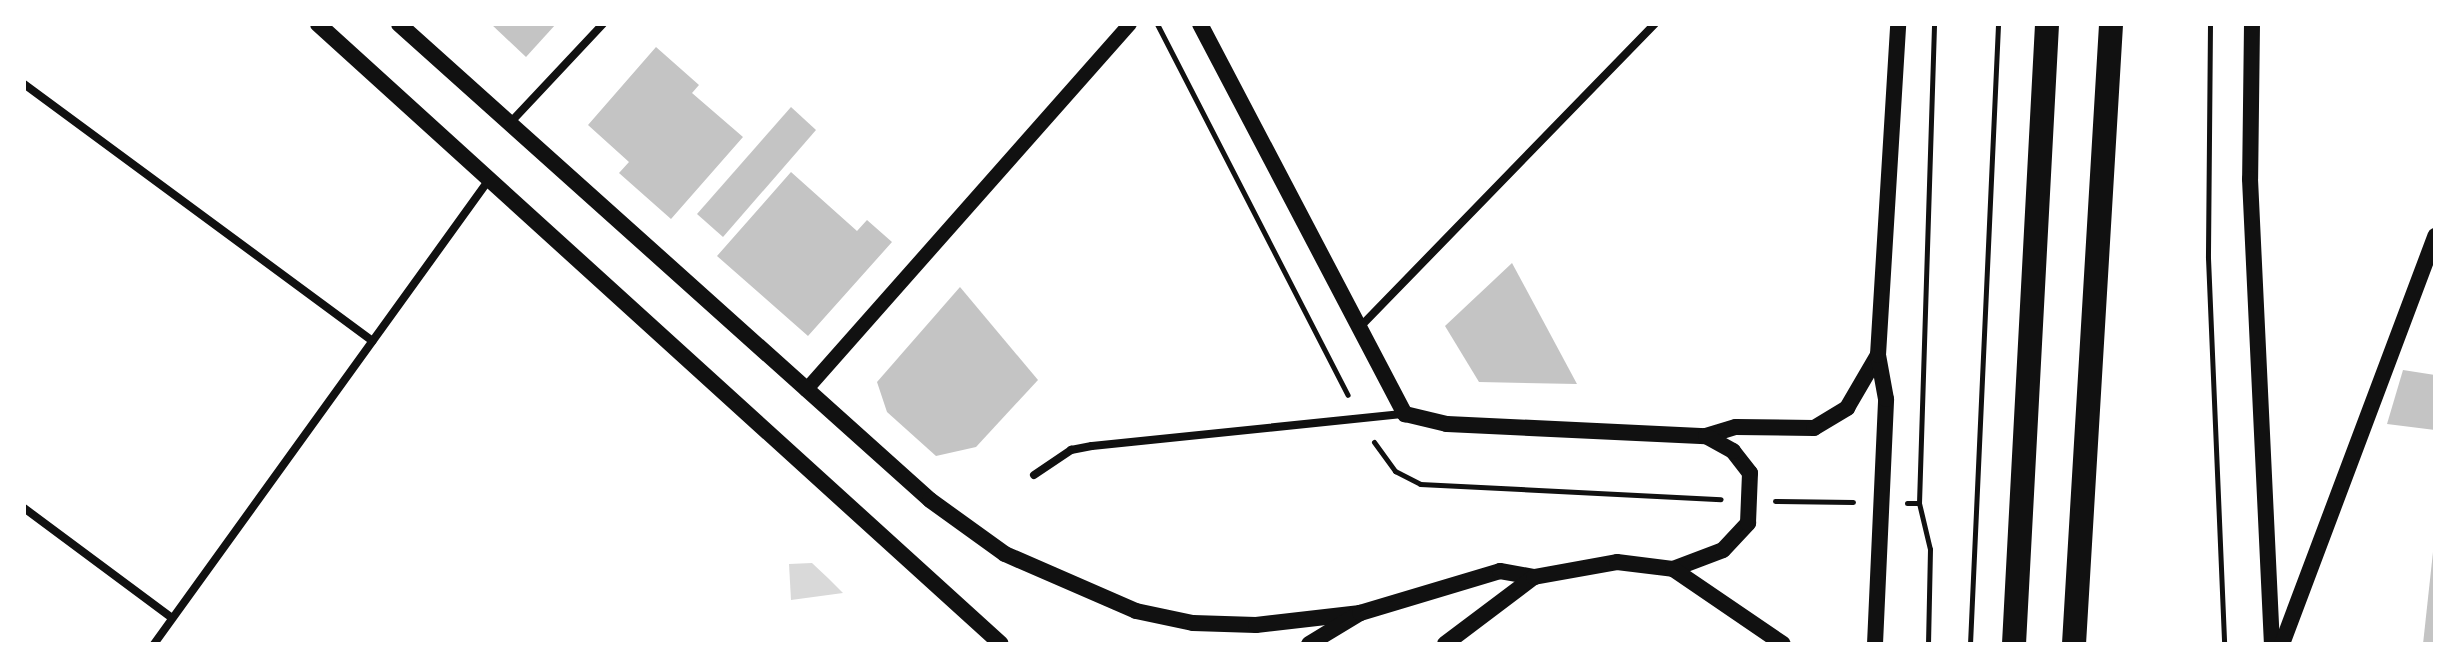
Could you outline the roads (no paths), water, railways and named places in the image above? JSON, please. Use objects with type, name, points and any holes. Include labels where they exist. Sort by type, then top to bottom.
[{"type":"highway","points":[[2014,644],[2047,24]]},
{"type":"highway","points":[[2074,644],[2111,24]]},
{"type":"main road","points":[[318,24],[1001,644]]},
{"type":"main road","points":[[399,24],[806,390],[963,526],[1079,589],[1193,623],[1256,625],[1360,613],[1500,571],[1534,577],[1617,562],[1673,569],[1783,644]]},
{"type":"main road","points":[[1200,24],[1405,414],[1447,424],[1706,436],[1736,427],[1824,426],[1847,408],[1878,355]]},
{"type":"main road","points":[[1875,644],[1886,399],[1878,355],[1898,24]]},
{"type":"main road","points":[[2252,24],[2250,179],[2272,644]]},
{"type":"main road","points":[[2282,644],[2435,236]]},
{"type":"main road","points":[[1673,569],[1723,550],[1748,523],[1750,473],[1733,451],[1706,436]]},
{"type":"main road","points":[[1445,644],[1534,577]]},
{"type":"main road","points":[[1309,644],[1360,613]]},
{"type":"street","points":[[509,124],[603,24]]},
{"type":"street","points":[[806,390],[1130,24]]},
{"type":"street","points":[[1359,328],[1655,24]]},
{"type":"street","points":[[24,84],[372,341]]},
{"type":"street","points":[[154,644],[488,181]]},
{"type":"street","points":[[1034,475],[1071,450],[1092,446],[1405,414]]},
{"type":"street","points":[[24,508],[172,618]]}]
